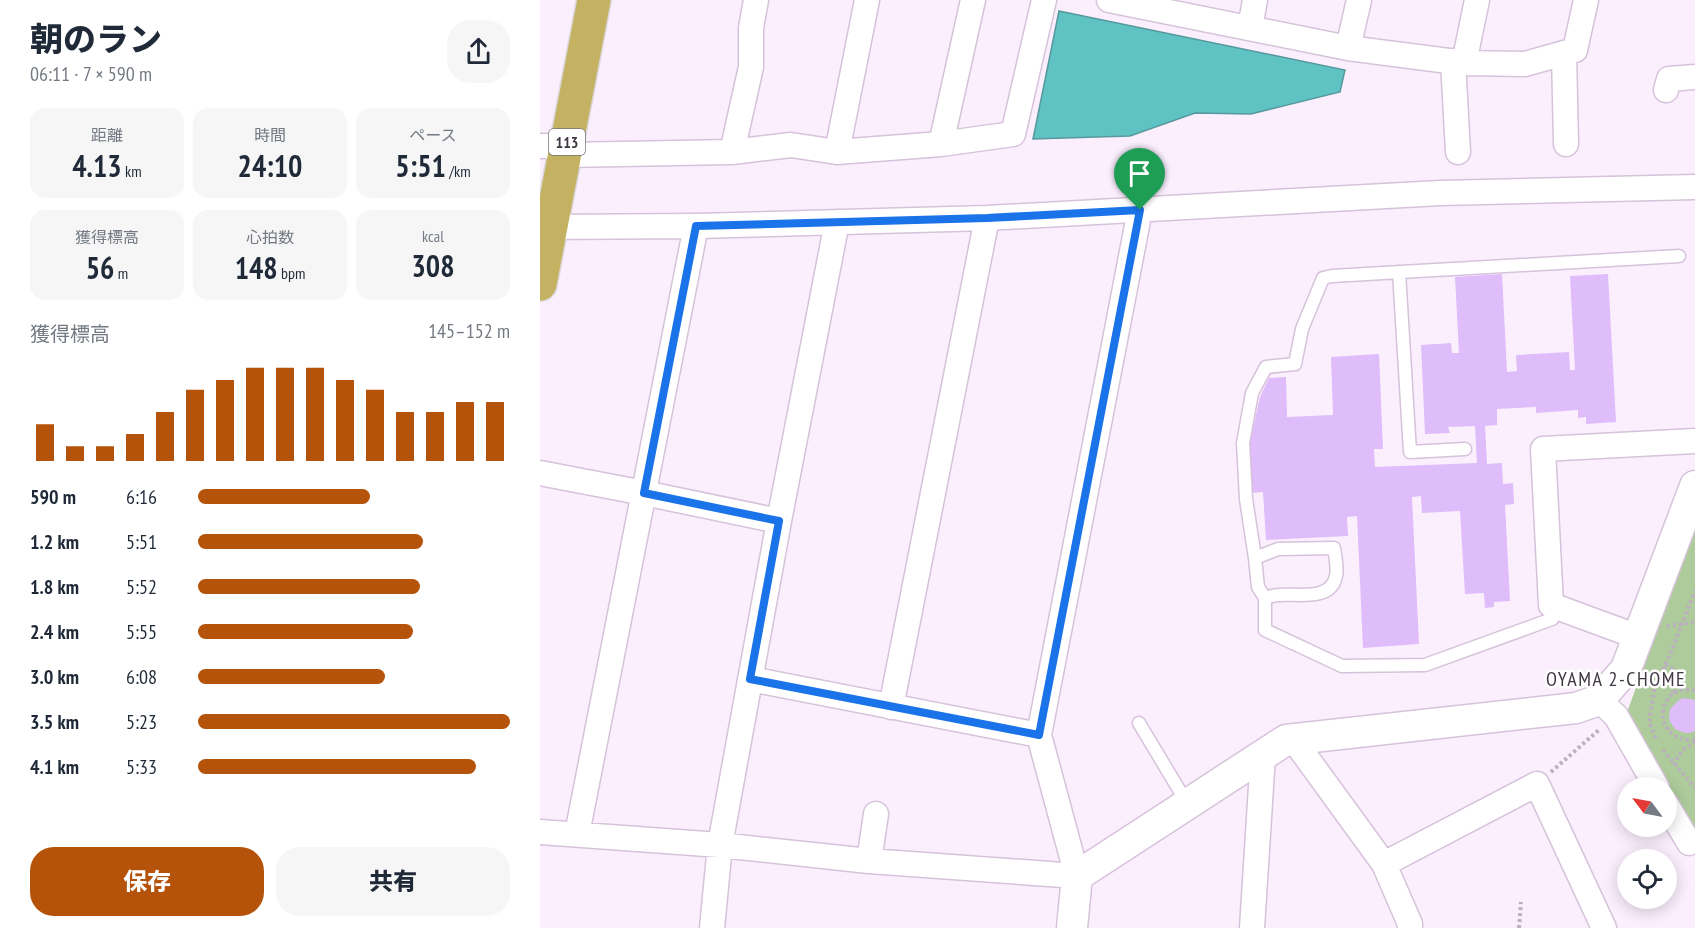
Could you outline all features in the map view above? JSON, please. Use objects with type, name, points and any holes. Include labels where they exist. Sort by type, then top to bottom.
[{"type":"highway","name":"113","points":[[540,284],[545,227],[557,149],[594,0]]},
{"type":"street","points":[[732,152],[751,67],[751,28],[756,0]]},
{"type":"street","points":[[837,152],[867,0]]},
{"type":"street","points":[[941,144],[973,0]]},
{"type":"street","points":[[557,149],[732,152],[791,145],[837,152],[941,144],[1013,134],[1044,0]]},
{"type":"street","points":[[1109,0],[1152,4],[1250,28],[1348,48],[1459,62],[1525,64],[1575,50],[1586,0]]},
{"type":"street","points":[[1250,28],[1255,0]]},
{"type":"street","points":[[1348,48],[1359,0]]},
{"type":"street","points":[[1458,152],[1459,62],[1477,0]]},
{"type":"street","points":[[1564,53],[1566,144]]},
{"type":"street","points":[[1665,90],[1669,79],[1695,77]]},
{"type":"street","points":[[545,227],[696,226],[987,218],[1440,193],[1695,187]]},
{"type":"street","points":[[1072,928],[1077,876],[1039,735],[1140,210]]},
{"type":"street","points":[[891,707],[987,218]]},
{"type":"street","points":[[712,928],[720,845],[779,521],[837,222]]},
{"type":"street","points":[[577,834],[696,226]]},
{"type":"street","points":[[1649,632],[1551,605],[1543,449],[1695,441]]},
{"type":"street","points":[[540,473],[779,521]]},
{"type":"street","points":[[1607,708],[1626,669],[1649,632],[1695,486]]},
{"type":"street","points":[[750,679],[1039,735]]},
{"type":"street","points":[[540,832],[720,845],[869,861],[1077,876],[1287,740],[1576,708],[1607,708]]},
{"type":"street","points":[[1607,708],[1650,777]]},
{"type":"street","points":[[1293,739],[1384,864],[1410,928]]},
{"type":"street","points":[[1252,928],[1263,755]]},
{"type":"street","points":[[1384,864],[1537,784],[1604,928]]},
{"type":"street","points":[[869,861],[876,814]]},
{"type":"street","points":[[1677,823],[1689,843]]},
{"type":"lane","points":[[1551,605],[1552,619],[1425,665],[1342,666],[1265,630],[1265,598],[1258,587],[1246,499],[1243,443],[1252,393],[1266,367],[1295,364],[1302,329],[1323,278],[1678,255]]},
{"type":"lane","points":[[1399,272],[1410,452],[1465,449]]},
{"type":"lane","points":[[1255,558],[1278,549],[1334,548],[1336,578],[1331,587],[1319,594],[1279,595],[1265,598]]},
{"type":"lane","points":[[1139,723],[1188,804]]},
{"type":"path","points":[[1695,591],[1683,624],[1654,686],[1649,722],[1660,746],[1695,788]]},
{"type":"path","points":[[1649,632],[1695,622]]},
{"type":"path","points":[[1665,665],[1680,673],[1663,711],[1664,724],[1668,732],[1677,737],[1695,741]]},
{"type":"path","points":[[1673,693],[1681,690],[1695,691]]},
{"type":"path","points":[[1537,784],[1607,708]]},
{"type":"path","points":[[1674,765],[1681,751],[1695,741]]},
{"type":"path","points":[[1519,928],[1521,902]]},
{"type":"green space","points":[[1695,524],[1695,844],[1677,812],[1677,777],[1658,777],[1625,718]]},
{"type":"water","points":[[1059,11],[1345,70],[1340,92],[1251,114],[1195,113],[1130,136],[1033,139]]},
{"type":"building","points":[[1502,274],[1507,372],[1517,371],[1516,355],[1569,352],[1570,370],[1575,370],[1570,276],[1608,274],[1616,422],[1586,424],[1586,417],[1578,418],[1578,410],[1536,413],[1536,407],[1497,409],[1497,425],[1485,426],[1487,464],[1502,463],[1503,484],[1513,483],[1514,504],[1505,505],[1510,601],[1494,602],[1494,607],[1485,608],[1484,593],[1465,594],[1460,511],[1422,513],[1421,496],[1412,497],[1419,644],[1363,648],[1357,516],[1347,517],[1348,536],[1266,540],[1263,492],[1252,493],[1250,442],[1260,397],[1269,378],[1286,377],[1287,417],[1333,415],[1331,357],[1379,354],[1383,449],[1374,449],[1375,467],[1477,463],[1475,426],[1448,427],[1450,433],[1425,434],[1421,345],[1451,343],[1452,353],[1459,353],[1455,277]]},
{"type":"building","points":[[1684,698],[1695,700],[1695,731],[1690,733],[1675,729],[1669,720],[1670,709]]},
{"type":"district","name":"OYAMA 2-CHOME","points":[[1616,679]]},
{"type":"route","points":[[1140,210],[1039,735],[750,679],[779,521],[644,493],[696,226],[987,218],[1140,210]]}]
